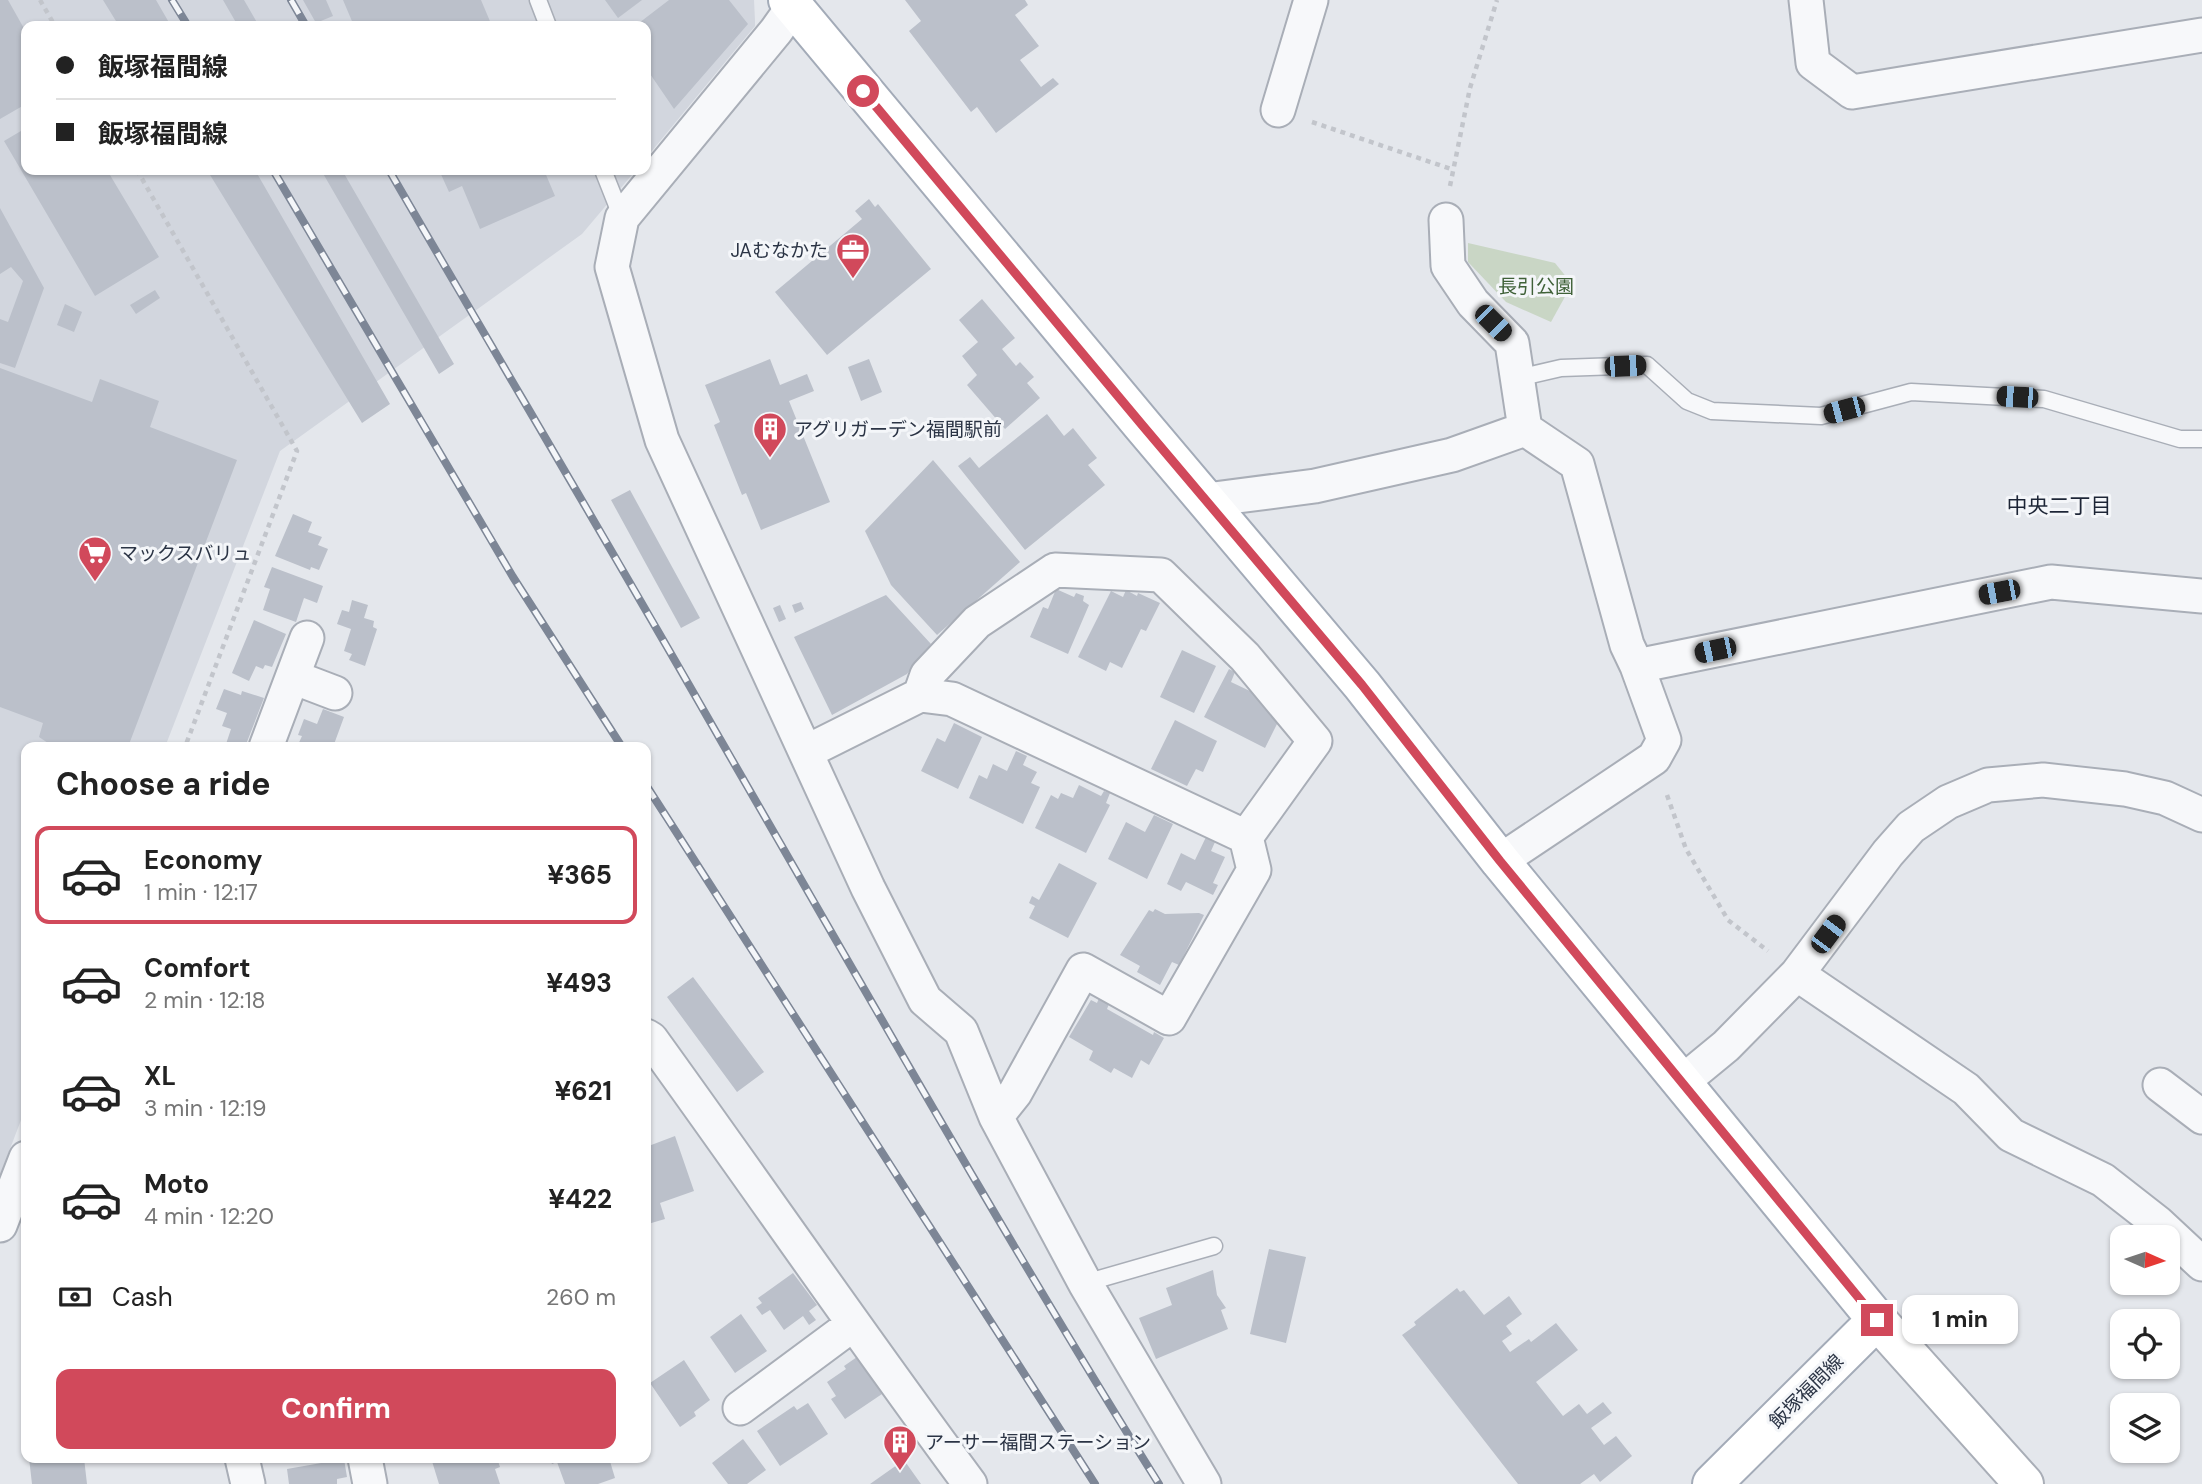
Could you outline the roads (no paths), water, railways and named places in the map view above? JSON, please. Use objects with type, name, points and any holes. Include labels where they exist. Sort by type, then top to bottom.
[{"type":"main road","points":[[790,3],[1362,685],[1500,861],[1877,1320],[2024,1484]]},
{"type":"main road","name":"飯塚福間線","points":[[1712,1484],[1877,1320]]},
{"type":"street","points":[[1278,110],[1311,0]]},
{"type":"street","points":[[1806,0],[1814,63],[1852,92],[2202,35]]},
{"type":"street","points":[[790,3],[776,31],[622,218],[612,267],[662,440],[868,888],[925,1000],[961,1031],[996,1117],[1085,1283],[1204,1484]]},
{"type":"street","points":[[1446,220],[1448,267],[1473,303],[1512,343],[1525,429],[1577,464],[1627,645],[1664,740],[1654,758],[1500,861]]},
{"type":"street","points":[[1206,500],[1315,486],[1452,455],[1525,429]]},
{"type":"street","points":[[920,695],[927,675],[977,622],[1055,570],[1161,575],[1245,657],[1315,741],[1246,837],[1254,870],[1168,1018],[1083,970],[1014,1093],[996,1117]]},
{"type":"street","points":[[1637,666],[2051,582],[2202,596]]},
{"type":"street","points":[[269,742],[307,638]]},
{"type":"street","points":[[293,677],[335,693]]},
{"type":"street","points":[[806,752],[920,695],[952,699],[1246,837]]},
{"type":"street","points":[[1681,1083],[1726,1046],[1797,974],[1888,853],[1911,827],[1948,802],[1988,785],[2043,780],[2125,789],[2165,797],[2202,815]]},
{"type":"street","points":[[1797,974],[1966,1089],[2011,1135],[2104,1180],[2158,1223],[2202,1264]]},
{"type":"street","points":[[651,1039],[852,1325],[970,1484]]},
{"type":"street","points":[[2160,1085],[2202,1117]]},
{"type":"street","points":[[0,1225],[21,1171]]},
{"type":"street","points":[[740,1408],[852,1325]]},
{"type":"street","points":[[243,1463],[248,1484]]},
{"type":"street","points":[[366,1463],[370,1484]]},
{"type":"lane","points":[[538,0],[546,21]]},
{"type":"lane","points":[[606,175],[622,218]]},
{"type":"lane","points":[[1518,377],[1561,368],[1647,365],[1687,401],[1712,411],[1821,416],[1911,392],[2043,399],[2180,439],[2202,439]]},
{"type":"lane","points":[[1085,1283],[1214,1246]]},
{"type":"railway","points":[[172,0],[185,21]]},
{"type":"railway","points":[[291,0],[303,21]]},
{"type":"railway","points":[[276,175],[513,577],[619,742]]},
{"type":"railway","points":[[392,175],[936,1113],[1159,1484]]},
{"type":"railway","points":[[651,793],[1095,1484]]},
{"type":"place","name":"JAむなかた","points":[[853,280]]},
{"type":"place","name":"アグリガーデン福間駅前","points":[[770,459]]},
{"type":"place","name":"マックスバリュ","points":[[95,583]]},
{"type":"place","name":"アーサー福間ステーション","points":[[900,1472]]},
{"type":"district","name":"中央二丁目","points":[[2059,506]]},
{"type":"park label","name":"長引公園","points":[[1536,286]]}]
